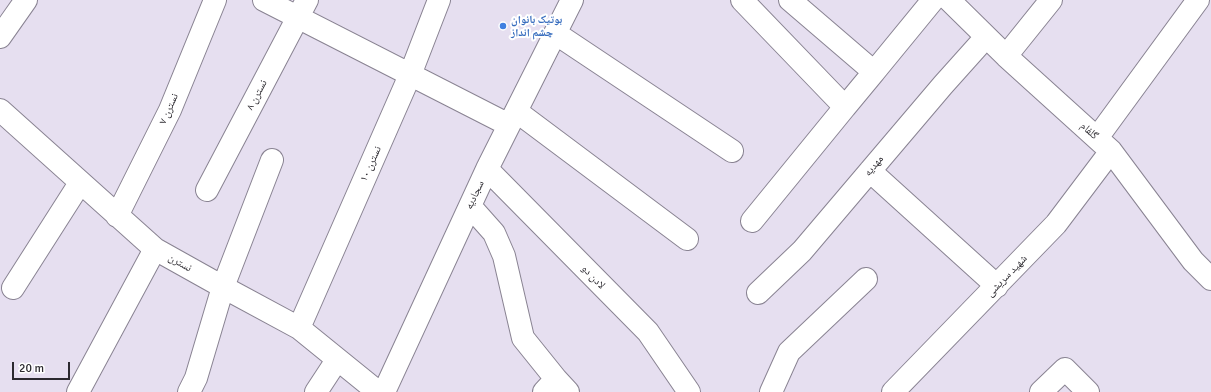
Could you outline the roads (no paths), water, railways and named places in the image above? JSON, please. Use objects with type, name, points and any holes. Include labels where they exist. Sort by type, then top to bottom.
[{"type":"street","points":[[0,37],[26,0]]},
{"type":"street","name":"نسترن ۷","points":[[117,216],[170,110],[215,0]]},
{"type":"street","points":[[264,0],[302,9],[410,75],[513,118],[687,239]]},
{"type":"street","name":"نسترن ۱۰","points":[[299,328],[410,75],[439,0]]},
{"type":"street","name":"سجادیه","points":[[384,392],[487,169],[572,0]]},
{"type":"street","points":[[742,0],[845,107]]},
{"type":"street","points":[[790,0],[874,72]]},
{"type":"street","points":[[752,221],[933,0]]},
{"type":"street","name":"گلفام","points":[[949,0],[1006,56],[1104,144],[1193,261],[1211,279]]},
{"type":"street","points":[[1006,56],[1051,0]]},
{"type":"street","name":"شهید سریشی","points":[[892,392],[1056,224],[1104,144],[1198,0]]},
{"type":"street","name":"نسترن ۸","points":[[207,190],[302,9]]},
{"type":"street","points":[[555,33],[732,151]]},
{"type":"street","name":"مهدیه","points":[[758,293],[802,251],[986,37]]},
{"type":"street","name":"نسترن","points":[[0,110],[155,249],[299,328],[378,392]]},
{"type":"street","points":[[189,392],[196,378],[223,287],[272,160]]},
{"type":"street","name":"لادن دو","points":[[487,169],[648,332],[689,392]]},
{"type":"street","points":[[870,171],[997,286]]},
{"type":"street","points":[[13,288],[80,183]]},
{"type":"street","points":[[470,206],[494,233],[504,256],[523,338],[556,388]]},
{"type":"street","points":[[78,392],[155,249]]},
{"type":"street","points":[[770,392],[789,352],[866,279]]},
{"type":"street","points":[[316,392],[337,360]]},
{"type":"street","points":[[1041,392],[1065,369],[1088,392]]},
{"type":"place","name":"بوتیک بانوان چشم انداز","points":[[503,26]]}]
